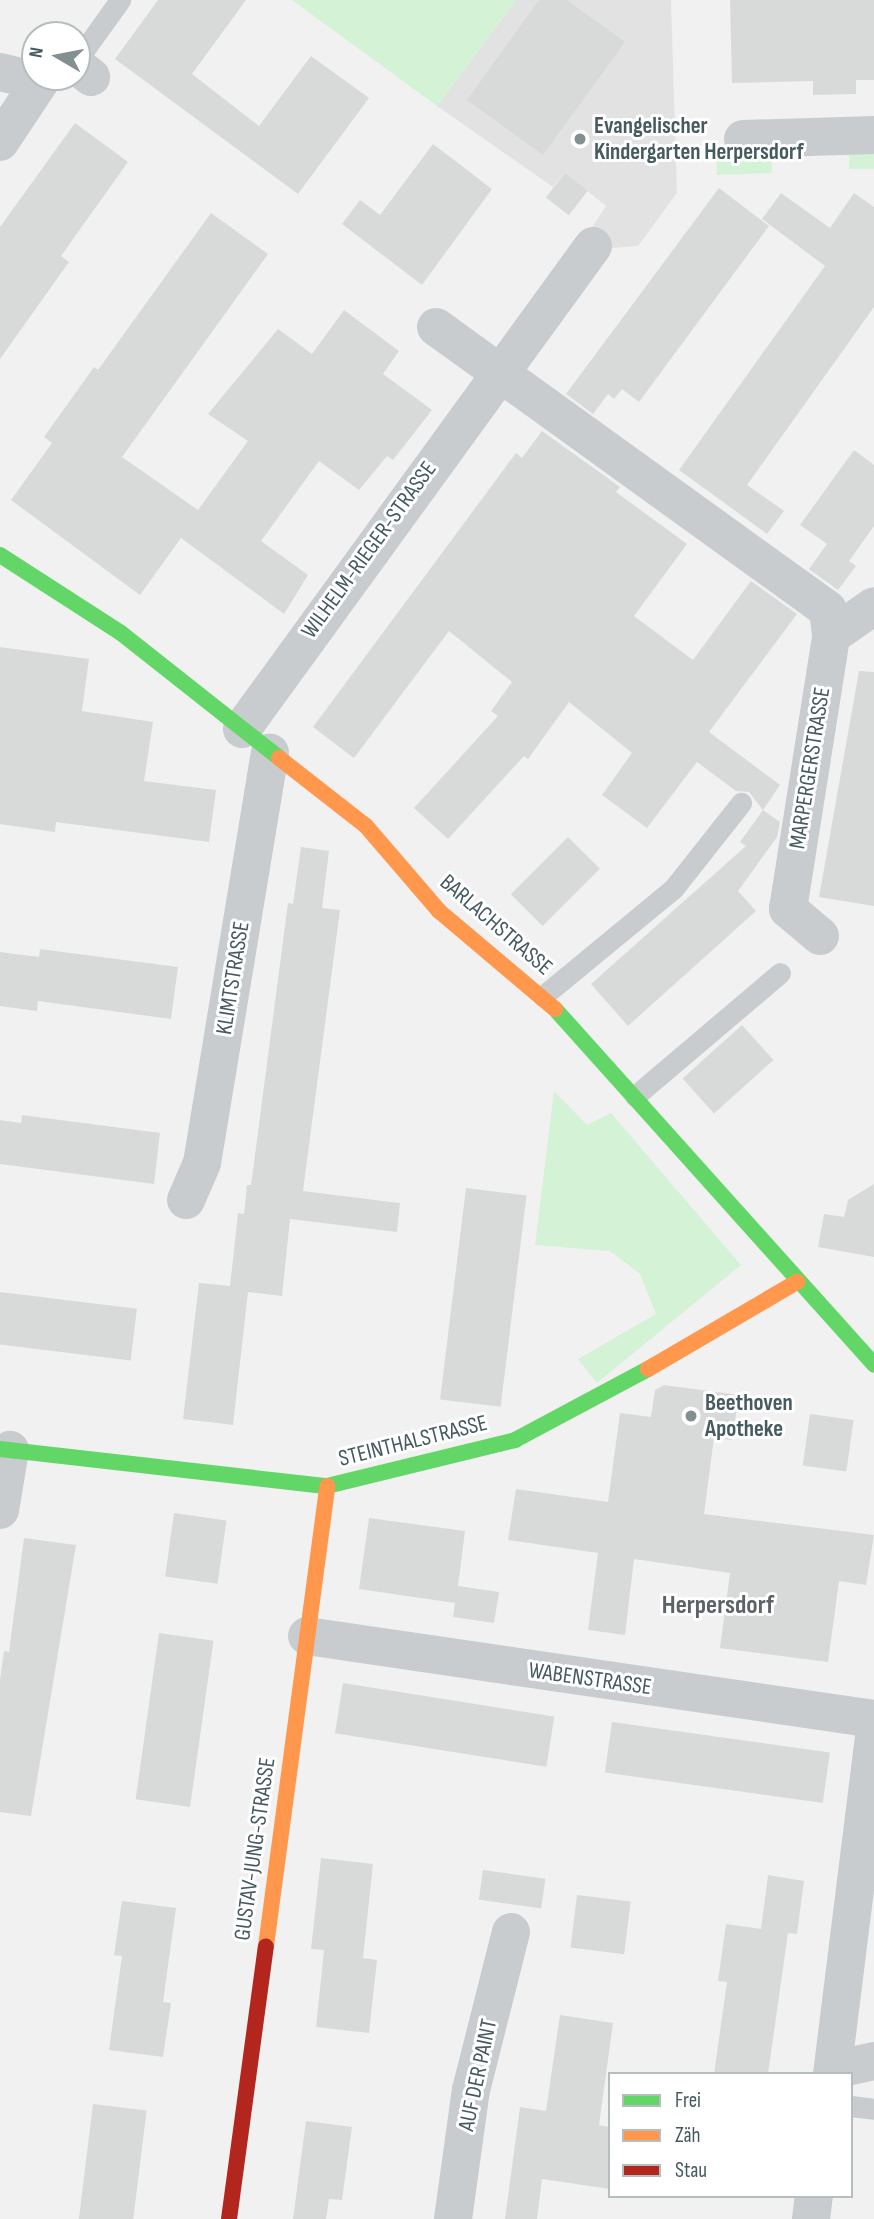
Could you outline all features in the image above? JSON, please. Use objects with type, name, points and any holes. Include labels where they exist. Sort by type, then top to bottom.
[{"type":"street","points":[[0,72],[21,76]]},
{"type":"street","points":[[0,142],[34,91]]},
{"type":"street","points":[[743,139],[874,135]]},
{"type":"street","name":"WILHELM-RIEGER-STRASSE","points":[[256,741],[498,372],[593,246]]},
{"type":"street","points":[[436,327],[828,610],[831,636],[874,606]]},
{"type":"street","name":"BARLACHSTRASSE","points":[[0,555],[121,633],[366,826],[439,911],[543,996],[874,1365]]},
{"type":"street","name":"MARPERGERSTRASSE","points":[[820,936],[788,909],[831,636]]},
{"type":"street","name":"KLIMTSTRASSE","points":[[186,1200],[202,1163],[256,741]]},
{"type":"street","name":"STEINTHALSTRASSE","points":[[5,1450],[327,1486],[515,1440],[595,1400],[797,1282]]},
{"type":"street","points":[[0,1510],[5,1450]]},
{"type":"street","name":"GUSTAV-JUNG-STRASSE","points":[[229,2219],[327,1486]]},
{"type":"street","name":"WABENSTRASSE","points":[[307,1636],[874,1718]]},
{"type":"street","points":[[874,1738],[833,2072],[874,2061]]},
{"type":"street","name":"AUF DER PAINT","points":[[453,2219],[471,2090],[511,1933]]},
{"type":"street","points":[[811,2219],[814,2198]]},
{"type":"lane","points":[[91,52],[120,0]]},
{"type":"lane","points":[[543,996],[673,889],[741,803]]},
{"type":"lane","points":[[635,1096],[780,974]]},
{"type":"lane","points":[[853,2106],[874,2109]]},
{"type":"shaded area","name":"Evangelischer Kindergarten Herpersdorf","points":[[516,0],[671,0],[677,193],[638,246],[612,248],[589,232],[606,206],[565,173],[553,187],[437,106]]},
{"type":"green space","points":[[292,0],[516,0],[437,106]]},
{"type":"green space","points":[[849,145],[874,145],[874,169],[849,169]]},
{"type":"green space","points":[[771,149],[772,173],[717,175],[716,151]]},
{"type":"green space","points":[[554,1091],[587,1125],[611,1113],[741,1265],[597,1383],[578,1359],[656,1314],[640,1274],[610,1251],[535,1245]]},
{"type":"building","points":[[158,0],[246,0],[192,74],[259,126],[311,56],[369,98],[298,194],[115,59]]},
{"type":"building","points":[[539,0],[567,0],[625,42],[543,155],[467,100]]},
{"type":"building","points":[[730,0],[874,0],[874,80],[856,80],[856,94],[813,95],[813,81],[732,83]]},
{"type":"building","points":[[75,123],[128,162],[61,256],[69,262],[0,359],[0,227]]},
{"type":"building","points":[[433,144],[492,189],[422,285],[342,224],[360,200],[380,215]]},
{"type":"building","points":[[565,173],[588,191],[569,215],[546,197]]},
{"type":"building","points":[[719,188],[769,226],[639,402],[622,389],[614,399],[608,394],[593,414],[566,394]]},
{"type":"building","points":[[781,193],[830,228],[854,193],[874,207],[874,307],[747,485],[784,511],[767,534],[679,470],[825,266],[762,219]]},
{"type":"building","points":[[211,213],[268,254],[122,457],[198,510],[248,441],[208,414],[278,329],[312,354],[344,310],[399,351],[383,374],[432,410],[393,460],[387,456],[359,490],[319,461],[261,541],[308,575],[284,614],[181,538],[140,595],[11,500],[52,443],[44,437],[94,367],[98,370]]},
{"type":"building","points":[[542,431],[620,487],[616,492],[687,544],[634,616],[693,660],[751,581],[797,614],[709,732],[780,785],[763,810],[749,792],[736,791],[697,762],[647,828],[602,795],[632,753],[569,702],[528,759],[524,756],[448,839],[414,808],[498,716],[491,711],[512,682],[449,631],[354,758],[313,727],[516,453],[522,458]]},
{"type":"building","points":[[854,450],[874,465],[874,526],[849,561],[856,566],[838,590],[809,569],[827,544],[800,525]]},
{"type":"building","points":[[0,647],[89,659],[82,711],[153,722],[144,781],[216,790],[209,842],[56,822],[55,832],[0,824]]},
{"type":"building","points":[[859,671],[874,672],[874,906],[819,897]]},
{"type":"building","points":[[763,810],[780,822],[777,837],[738,891],[756,911],[628,1026],[591,984],[746,846],[740,842]]},
{"type":"building","points":[[568,837],[600,869],[543,926],[511,894]]},
{"type":"building","points":[[301,847],[329,851],[322,908],[340,910],[303,1191],[400,1203],[397,1232],[290,1219],[282,1296],[248,1292],[233,1425],[183,1419],[199,1283],[230,1286],[238,1213],[244,1214],[247,1185],[251,1185],[288,903],[293,904]]},
{"type":"building","points":[[40,949],[178,967],[171,1019],[38,1001],[37,1011],[0,1006],[0,952],[39,957]]},
{"type":"building","points":[[742,1025],[773,1060],[714,1113],[683,1079]]},
{"type":"building","points":[[22,1115],[160,1133],[154,1184],[0,1164],[0,1120],[21,1123]]},
{"type":"building","points":[[874,1184],[874,1257],[818,1247],[824,1214],[844,1217],[848,1200]]},
{"type":"building","points":[[466,1188],[527,1195],[501,1407],[440,1399]]},
{"type":"building","points":[[0,1292],[137,1309],[131,1360],[0,1344]]},
{"type":"building","points":[[664,1385],[739,1395],[732,1440],[714,1438],[704,1514],[874,1535],[866,1585],[839,1581],[828,1662],[720,1648],[730,1573],[634,1559],[625,1635],[588,1630],[598,1553],[508,1540],[516,1489],[608,1502],[620,1413],[651,1417],[655,1390]]},
{"type":"building","points":[[810,1414],[854,1420],[846,1472],[803,1465]]},
{"type":"building","points":[[174,1513],[226,1520],[218,1584],[165,1576]]},
{"type":"building","points":[[369,1518],[465,1531],[458,1586],[499,1592],[494,1623],[453,1617],[455,1603],[359,1589]]},
{"type":"building","points":[[24,1538],[76,1545],[31,1816],[0,1812],[0,1680],[4,1651],[9,1652]]},
{"type":"building","points":[[159,1633],[213,1641],[190,1807],[136,1799]]},
{"type":"building","points":[[343,1683],[554,1716],[546,1767],[335,1733]]},
{"type":"building","points":[[612,1722],[830,1753],[823,1803],[605,1773]]},
{"type":"building","points":[[321,1858],[373,1864],[363,1958],[377,1960],[369,2033],[316,2027],[324,1950],[311,1949]]},
{"type":"building","points":[[483,1870],[545,1879],[541,1908],[479,1900]]},
{"type":"building","points":[[768,1875],[804,1881],[797,1934],[788,1933],[768,2072],[714,2072],[727,1982],[718,1981],[726,1924],[761,1929]]},
{"type":"building","points":[[577,1895],[631,1902],[624,1954],[571,1948]]},
{"type":"building","points":[[122,1901],[176,1908],[163,2002],[171,2003],[163,2057],[109,2050],[122,1956],[114,1955]]},
{"type":"building","points":[[560,2015],[613,2023],[599,2125],[608,2127],[608,2189],[542,2179],[537,2219],[505,2219],[520,2107],[546,2111]]},
{"type":"building","points":[[93,2104],[147,2111],[133,2219],[79,2219]]},
{"type":"building","points":[[306,2121],[352,2127],[342,2200],[329,2199],[326,2219],[293,2219]]},
{"type":"traffic: fast","points":[[0,555],[121,633],[279,758]]},
{"type":"traffic: fast","points":[[555,1009],[874,1365]]},
{"type":"traffic: fast","points":[[0,1449],[327,1486],[515,1440],[648,1369]]},
{"type":"traffic: slow","points":[[279,758],[366,826],[439,911],[555,1009]]},
{"type":"traffic: slow","points":[[648,1369],[797,1282]]},
{"type":"traffic: slow","points":[[266,1946],[327,1486]]},
{"type":"traffic: jam","points":[[229,2219],[266,1946]]},
{"type":"place","name":"Evangelischer Kindergarten Herpersdorf","points":[[580,139]]},
{"type":"place","name":"Beethoven Apotheke","points":[[691,1416]]},
{"type":"district","name":"Herpersdorf","points":[[718,1606]]}]
